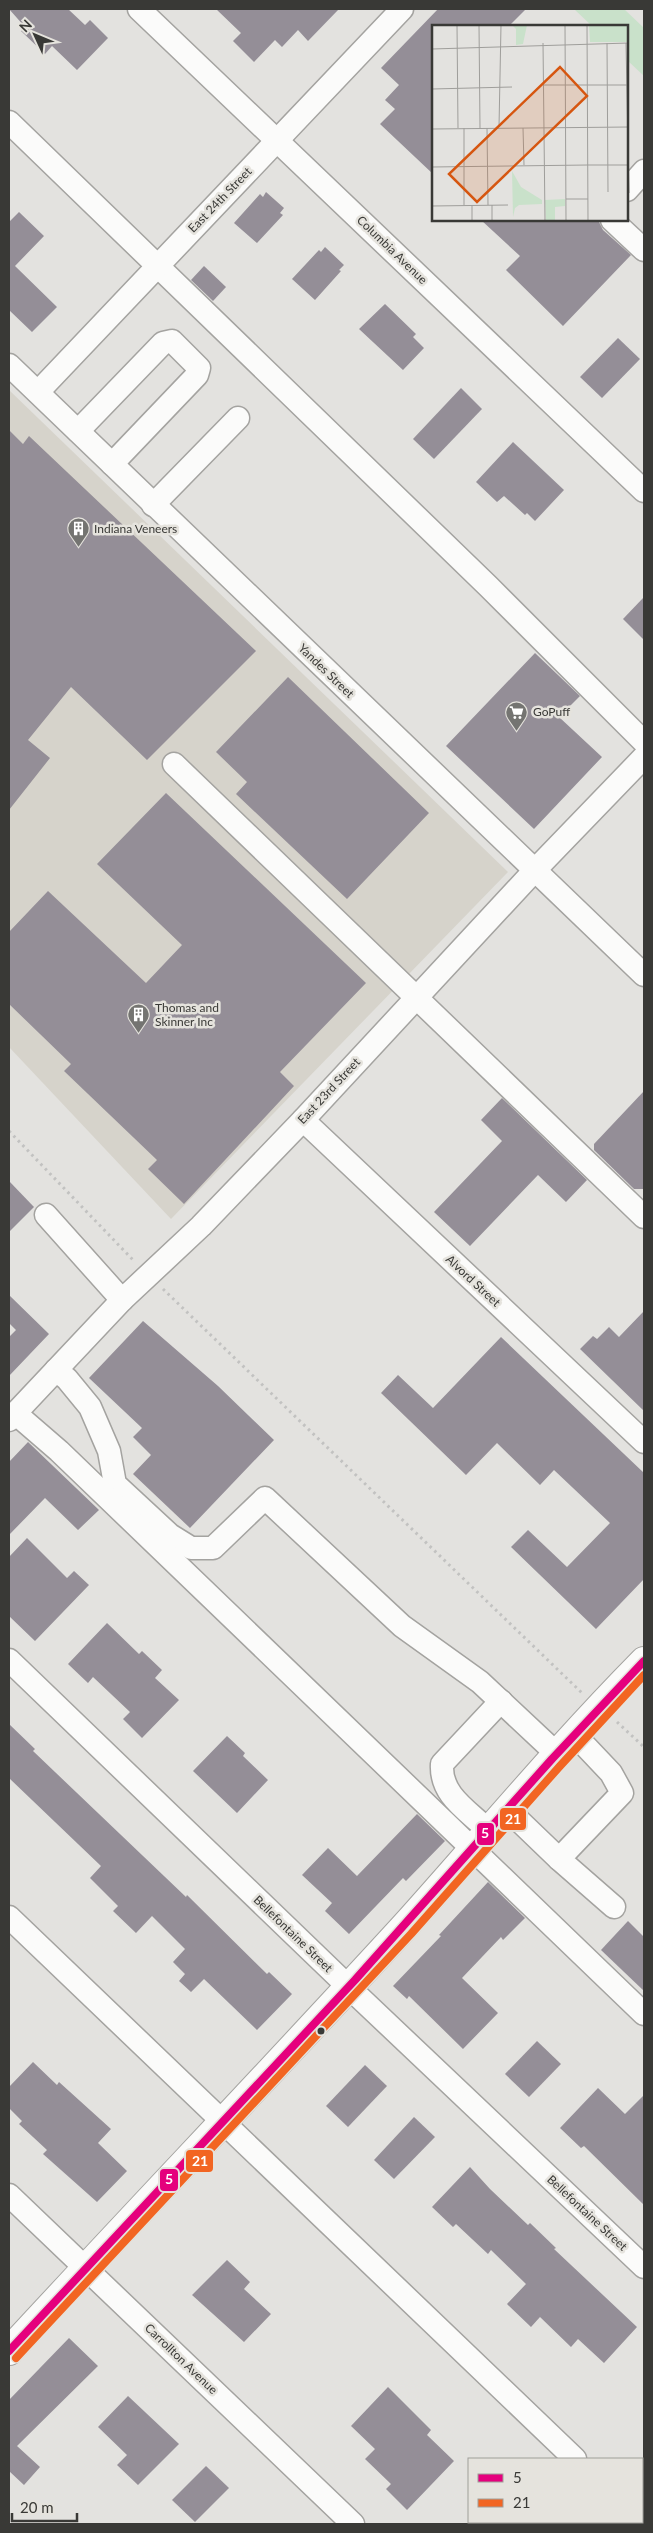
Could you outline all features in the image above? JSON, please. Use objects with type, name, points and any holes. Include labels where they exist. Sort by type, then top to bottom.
[{"type":"main road","points":[[9,2351],[348,1987],[482,1841],[566,1744],[644,1661]]},
{"type":"street","name":"Columbia Avenue","points":[[139,9],[644,491]]},
{"type":"street","name":"East 24th Street","points":[[38,392],[277,141],[398,10]]},
{"type":"street","points":[[9,122],[159,265],[488,586],[644,742]]},
{"type":"street","points":[[628,189],[644,171]]},
{"type":"street","points":[[613,221],[644,250]]},
{"type":"street","points":[[78,431],[163,343],[172,341],[198,368],[197,375],[112,464]]},
{"type":"street","name":"Yandes Street","points":[[9,364],[153,505],[644,975]]},
{"type":"street","points":[[153,505],[238,418]]},
{"type":"street","name":"East 23rd Street","points":[[14,1408],[56,1370],[122,1300],[201,1226],[534,870],[644,757]]},
{"type":"street","points":[[174,764],[644,1217]]},
{"type":"street","name":"Alvord Street","points":[[302,1120],[644,1442]]},
{"type":"street","points":[[46,1215],[122,1300]]},
{"type":"street","points":[[56,1370],[90,1407],[109,1451],[115,1484],[170,1535],[191,1548],[212,1548],[265,1498],[402,1626],[480,1682],[501,1701],[566,1744],[606,1766],[622,1792],[559,1859]]},
{"type":"street","points":[[14,1408],[482,1841],[644,2014]]},
{"type":"street","name":"Bellefontaine Street","points":[[9,1660],[348,1987],[644,2267]]},
{"type":"street","points":[[482,1841],[448,1792],[441,1778],[442,1764],[501,1701]]},
{"type":"street","points":[[508,1811],[614,1908]]},
{"type":"street","points":[[9,1917],[574,2458]]},
{"type":"street","name":"Carrollton Avenue","points":[[9,2195],[353,2524]]},
{"type":"path","points":[[9,1131],[138,1265]]},
{"type":"path","points":[[159,1285],[587,1698]]},
{"type":"path","points":[[622,1726],[644,1747]]},
{"type":"shaded area","points":[[9,390],[508,872],[171,1219],[9,1047]]},
{"type":"green space","points":[[574,9],[624,9],[644,28],[644,76],[628,61],[628,25],[591,25]]},
{"type":"building","points":[[9,9],[68,9],[85,25],[90,20],[108,38],[77,70],[52,46],[45,54],[21,31],[25,27]]},
{"type":"building","points":[[216,9],[339,9],[308,41],[298,30],[282,47],[275,40],[254,62],[233,41],[241,33]]},
{"type":"building","points":[[438,9],[526,9],[510,25],[432,25],[432,173],[380,124],[395,109],[385,100],[399,85],[381,68]]},
{"type":"building","points":[[266,192],[284,208],[280,213],[283,215],[257,243],[234,223],[260,194],[263,197]]},
{"type":"building","points":[[19,212],[44,236],[15,266],[57,307],[32,332],[9,310],[9,222]]},
{"type":"building","points":[[482,221],[598,221],[603,230],[631,255],[563,326],[506,270],[520,256]]},
{"type":"building","points":[[325,247],[344,265],[339,270],[341,271],[315,300],[292,279],[319,250],[321,252]]},
{"type":"building","points":[[204,266],[226,287],[213,301],[191,280]]},
{"type":"building","points":[[385,304],[416,334],[413,337],[424,348],[403,370],[359,329]]},
{"type":"building","points":[[618,338],[640,359],[602,398],[580,377]]},
{"type":"building","points":[[461,388],[482,409],[434,459],[413,439]]},
{"type":"building","name":"Indiana Veneers","points":[[9,430],[23,444],[29,436],[256,651],[147,760],[71,687],[28,740],[50,758],[9,810]]},
{"type":"building","points":[[513,442],[564,490],[535,521],[527,513],[525,515],[504,496],[497,502],[476,482]]},
{"type":"building","points":[[644,597],[644,640],[623,619]]},
{"type":"building","name":"GoPuff","points":[[535,653],[580,696],[559,717],[602,757],[534,829],[446,746]]},
{"type":"building","points":[[288,677],[429,813],[347,899],[236,794],[247,782],[216,752]]},
{"type":"building","points":[[166,793],[366,983],[280,1072],[294,1086],[184,1204],[148,1169],[157,1160],[64,1071],[71,1064],[9,1004],[9,932],[48,891],[146,983],[182,945],[97,864]]},
{"type":"building","points":[[644,1091],[644,1189],[634,1189],[594,1150],[594,1144]]},
{"type":"building","points":[[502,1098],[587,1180],[566,1202],[538,1175],[470,1246],[434,1212],[502,1141],[481,1120]]},
{"type":"building","points":[[9,1181],[34,1207],[9,1232]]},
{"type":"building","points":[[9,1295],[49,1334],[9,1376],[9,1337],[16,1330],[9,1323]]},
{"type":"building","points":[[644,1311],[644,1411],[580,1349],[593,1336],[597,1339],[609,1327],[619,1337]]},
{"type":"building","points":[[143,1321],[218,1386],[274,1440],[190,1528],[133,1474],[151,1455],[133,1437],[142,1428],[89,1378]]},
{"type":"building","points":[[501,1337],[644,1473],[644,1579],[596,1629],[511,1547],[528,1530],[567,1567],[610,1523],[554,1470],[540,1485],[497,1443],[466,1475],[381,1393],[398,1375],[433,1408]]},
{"type":"building","points":[[28,1442],[99,1510],[78,1530],[45,1498],[9,1535],[9,1462]]},
{"type":"building","points":[[27,1538],[67,1578],[74,1571],[89,1585],[35,1641],[9,1616],[9,1557]]},
{"type":"building","points":[[107,1623],[139,1654],[142,1651],[162,1670],[155,1678],[179,1700],[142,1738],[123,1719],[130,1712],[93,1677],[88,1683],[68,1664]]},
{"type":"building","points":[[9,1724],[35,1749],[33,1751],[186,1897],[187,1895],[267,1974],[269,1972],[292,1994],[257,2030],[204,1979],[191,1992],[179,1981],[185,1974],[173,1962],[185,1949],[152,1916],[136,1933],[113,1911],[118,1906],[90,1878],[101,1866],[9,1778]]},
{"type":"building","points":[[227,1736],[245,1753],[243,1756],[268,1780],[237,1813],[193,1771]]},
{"type":"building","points":[[417,1814],[445,1841],[406,1881],[403,1878],[349,1934],[325,1911],[332,1903],[302,1875],[328,1848],[357,1876]]},
{"type":"building","points":[[488,1882],[525,1918],[503,1940],[501,1937],[462,1978],[498,2013],[463,2049],[409,1996],[407,1999],[393,1986],[441,1936],[439,1935]]},
{"type":"building","points":[[628,1921],[644,1937],[644,1991],[601,1950]]},
{"type":"building","points":[[537,2041],[561,2064],[529,2097],[505,2074]]},
{"type":"building","points":[[33,2062],[57,2085],[59,2082],[111,2129],[98,2143],[127,2171],[97,2202],[43,2154],[47,2150],[19,2124],[22,2121],[9,2108],[9,2087]]},
{"type":"building","points":[[365,2065],[387,2086],[348,2127],[326,2106]]},
{"type":"building","points":[[598,2088],[625,2114],[644,2095],[644,2205],[584,2146],[581,2148],[560,2128]]},
{"type":"building","points":[[414,2117],[435,2137],[394,2179],[374,2160]]},
{"type":"building","points":[[470,2167],[490,2189],[528,2225],[530,2223],[556,2248],[554,2249],[637,2327],[604,2363],[578,2339],[571,2347],[540,2317],[531,2327],[507,2304],[526,2284],[491,2250],[488,2254],[456,2224],[453,2227],[432,2207]]},
{"type":"building","points":[[227,2260],[250,2282],[244,2289],[271,2314],[244,2342],[192,2295]]},
{"type":"building","points":[[69,2338],[98,2366],[17,2446],[40,2467],[24,2485],[9,2471],[9,2400]]},
{"type":"building","points":[[388,2387],[431,2430],[427,2435],[454,2461],[407,2510],[386,2489],[391,2484],[365,2459],[375,2449],[351,2426]]},
{"type":"building","points":[[128,2396],[179,2444],[138,2485],[117,2465],[127,2455],[98,2427]]},
{"type":"building","points":[[206,2466],[229,2488],[195,2522],[172,2500]]},
{"type":"transit line","name":"5","points":[[9,2351],[355,1980],[552,1759],[644,1661]]},
{"type":"transit line","name":"21","points":[[16,2358],[411,1934],[560,1766],[644,1675]]},
{"type":"place","name":"Indiana Veneers","points":[[78,548]]},
{"type":"place","name":"GoPuff","points":[[517,731]]},
{"type":"place","name":"Thomas and Skinner Inc","points":[[139,1034]]}]
